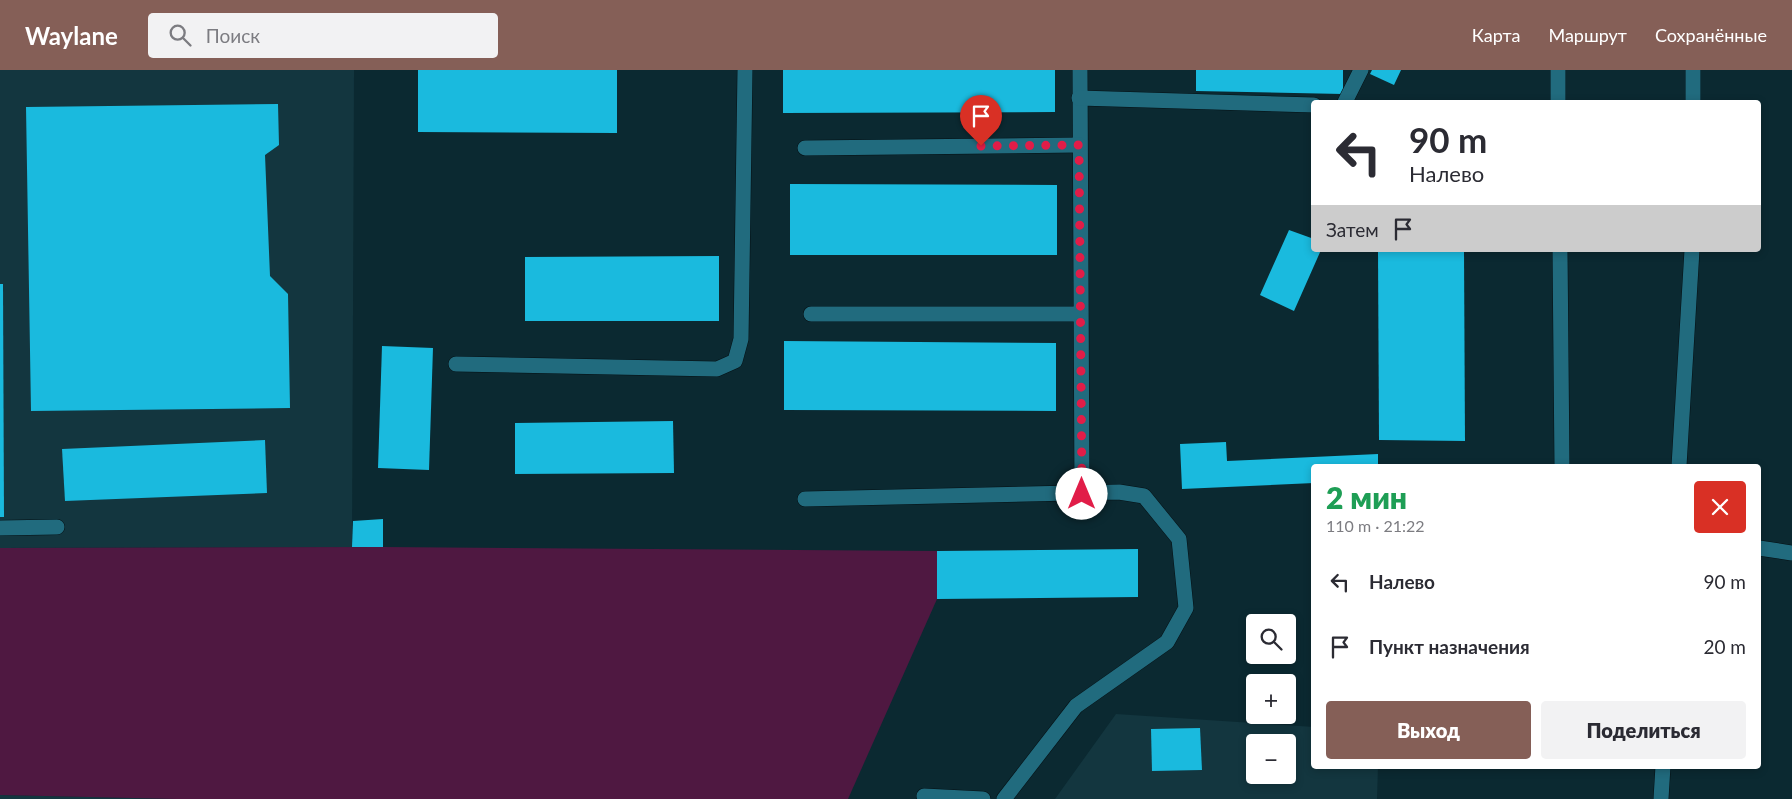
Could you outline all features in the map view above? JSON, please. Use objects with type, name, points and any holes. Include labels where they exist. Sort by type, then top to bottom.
[{"type":"street","points":[[456,364],[717,370],[735,361],[741,339],[745,70]]},
{"type":"street","points":[[1080,70],[1082,494]]},
{"type":"street","points":[[1346,100],[1360,70]]},
{"type":"street","points":[[1558,70],[1558,100]]},
{"type":"street","points":[[1693,70],[1693,100]]},
{"type":"street","points":[[1079,98],[1311,105]]},
{"type":"street","points":[[805,148],[1079,145]]},
{"type":"street","points":[[1560,252],[1562,464]]},
{"type":"street","points":[[1680,464],[1692,252]]},
{"type":"street","points":[[811,314],[1080,314]]},
{"type":"street","points":[[805,499],[1118,492],[1144,496],[1179,539],[1186,608],[1167,642],[1076,706],[1004,799]]},
{"type":"street","points":[[0,528],[57,527]]},
{"type":"street","points":[[1761,548],[1792,553]]},
{"type":"street","points":[[1661,799],[1663,769]]},
{"type":"street","points":[[924,796],[983,799]]},
{"type":"shaded area","points":[[0,70],[354,70],[352,547],[0,548]]},
{"type":"shaded area","points":[[383,547],[937,551],[937,599],[848,799],[176,799],[0,795],[0,548]]},
{"type":"shaded area","points":[[1116,714],[1311,727],[1311,769],[1378,769],[1377,799],[1055,799]]},
{"type":"shaded area","points":[[0,795],[176,799],[0,799]]},
{"type":"building","points":[[418,70],[617,70],[617,133],[418,132]]},
{"type":"building","points":[[783,70],[1055,70],[1055,112],[783,113]]},
{"type":"building","points":[[1196,70],[1343,70],[1343,94],[1196,91]]},
{"type":"building","points":[[1372,70],[1401,70],[1394,85],[1370,74]]},
{"type":"building","points":[[278,104],[279,145],[265,155],[270,276],[288,294],[290,408],[31,411],[26,107]]},
{"type":"building","points":[[790,184],[1057,185],[1057,255],[790,255]]},
{"type":"building","points":[[1289,230],[1311,238],[1311,252],[1320,252],[1294,311],[1260,295]]},
{"type":"building","points":[[1378,252],[1464,252],[1465,441],[1379,440]]},
{"type":"building","points":[[719,256],[719,321],[525,321],[525,257]]},
{"type":"building","points":[[0,284],[3,284],[4,517],[0,517]]},
{"type":"building","points":[[784,341],[1056,343],[1056,411],[784,410]]},
{"type":"building","points":[[382,346],[433,348],[429,470],[378,468]]},
{"type":"building","points":[[673,421],[674,473],[515,474],[515,423]]},
{"type":"building","points":[[265,440],[267,493],[65,501],[62,449]]},
{"type":"building","points":[[1226,442],[1227,461],[1378,454],[1378,464],[1311,464],[1311,483],[1182,489],[1180,444]]},
{"type":"building","points":[[383,519],[383,547],[352,547],[353,521]]},
{"type":"building","points":[[1138,549],[1138,597],[937,599],[937,551]]},
{"type":"building","points":[[1200,728],[1202,770],[1152,771],[1151,729]]},
{"type":"route","points":[[981,146],[1079,145],[1082,494]]}]
